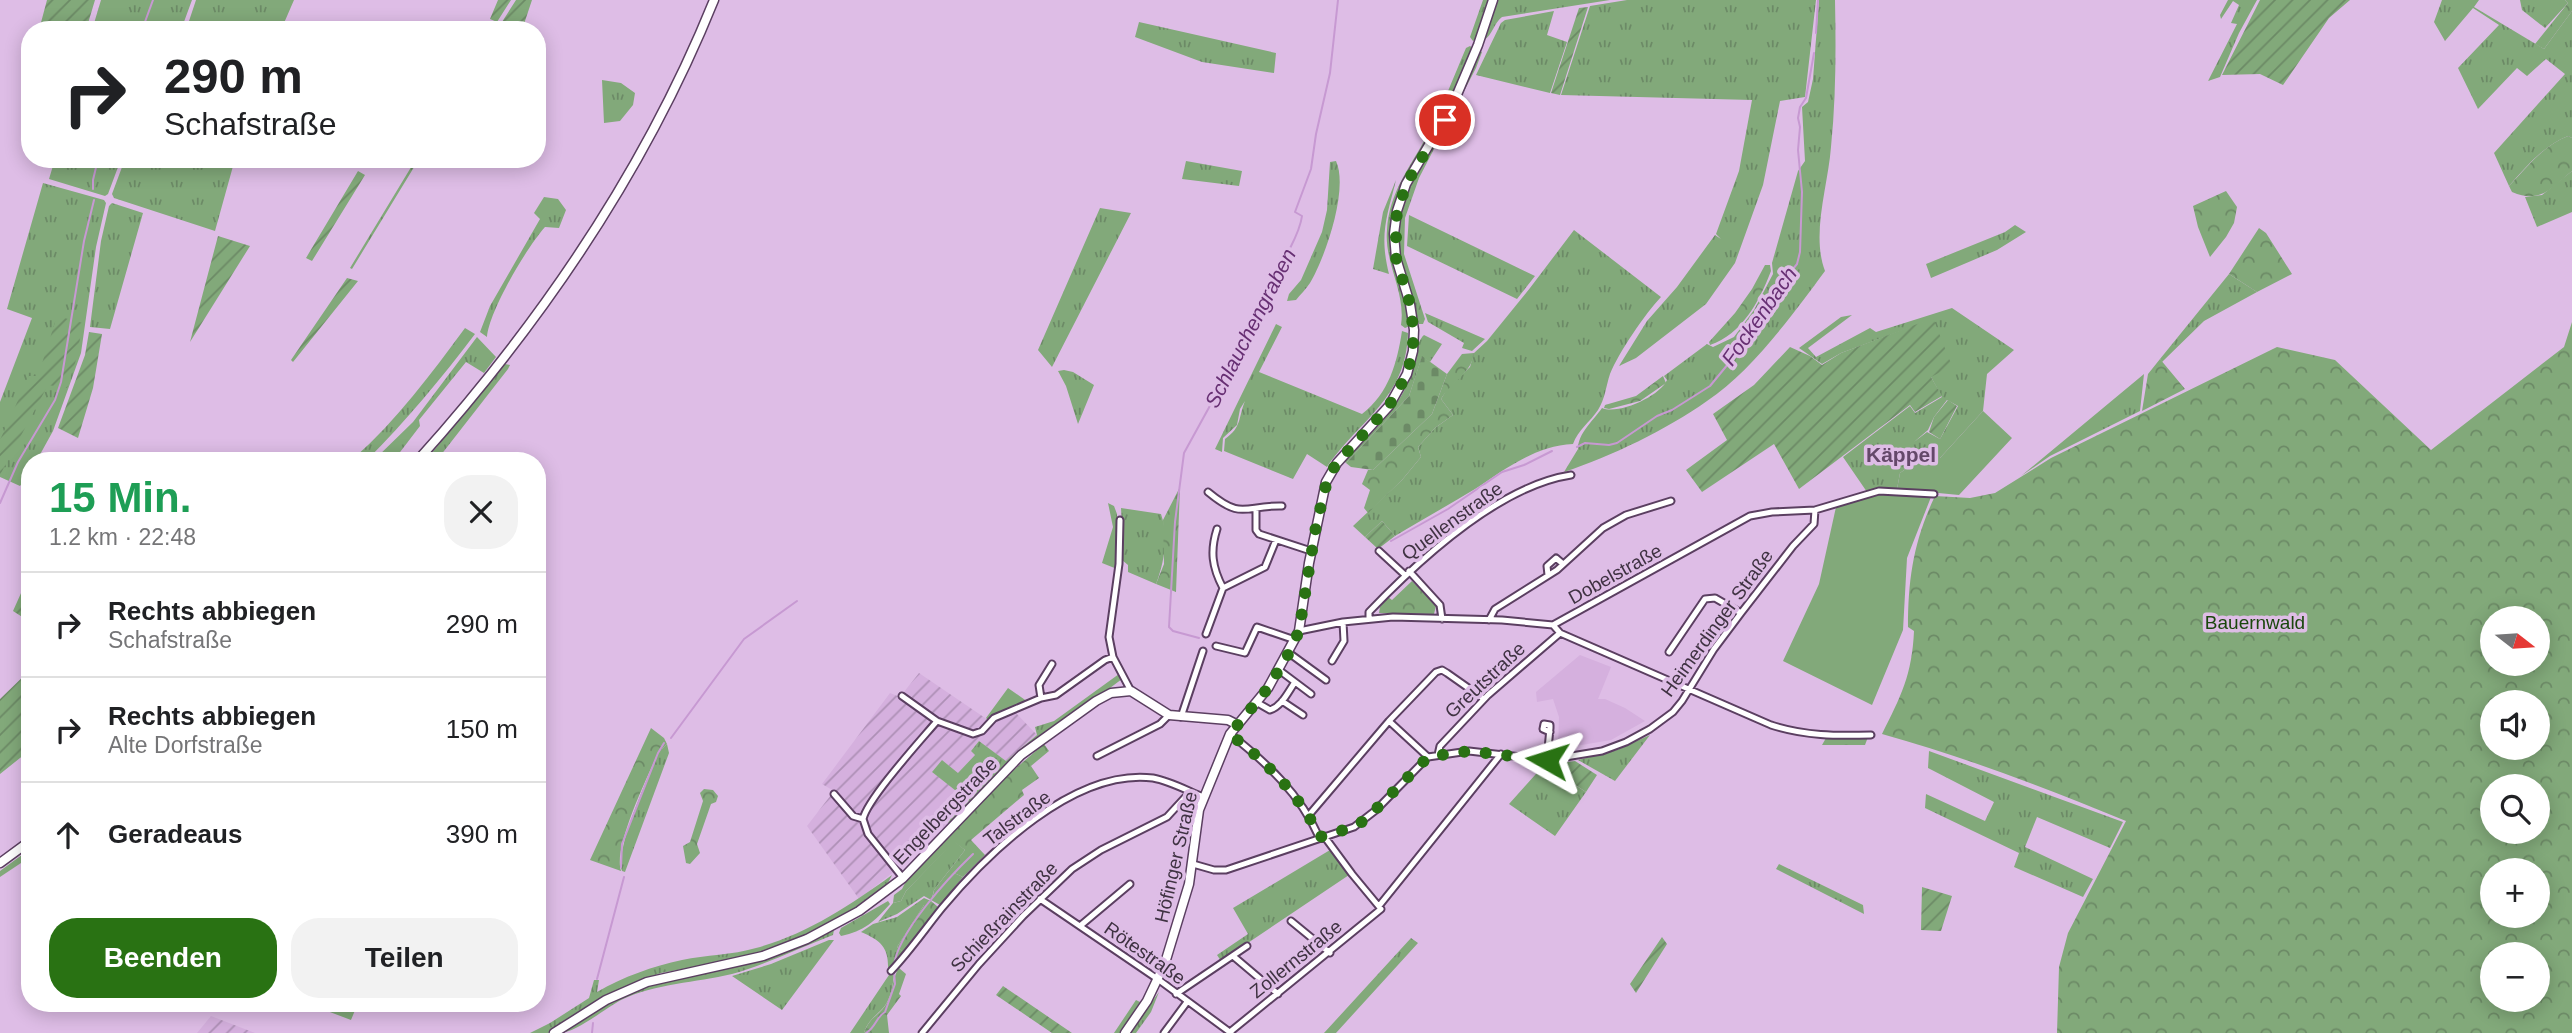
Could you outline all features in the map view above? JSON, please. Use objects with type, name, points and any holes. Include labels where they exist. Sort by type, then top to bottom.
[{"type":"street","points":[[425,452],[505,357],[585,246],[662,116],[714,0]]},
{"type":"street","name":"Höfinger Straße","points":[[1125,1033],[1158,980],[1193,864],[1199,810],[1230,734],[1279,670],[1297,636],[1311,551],[1328,477],[1337,463],[1389,406],[1403,384],[1414,342],[1411,311],[1395,250],[1395,226],[1400,201],[1410,177],[1453,104],[1478,45],[1493,0]]},
{"type":"street","name":"Quellenstraße","points":[[1369,618],[1369,612],[1407,573],[1484,512],[1509,496],[1538,483],[1572,475]]},
{"type":"street","name":"Dobelstraße","points":[[1297,636],[1343,622],[1369,618],[1489,620],[1553,625],[1750,516],[1815,510],[1879,491],[1934,494]]},
{"type":"street","points":[[1208,492],[1230,508],[1256,510],[1282,506]]},
{"type":"street","points":[[1489,620],[1495,609],[1548,575],[1547,566],[1556,558],[1563,564],[1603,528],[1626,515],[1671,501]]},
{"type":"street","points":[[1256,510],[1258,533],[1311,551]]},
{"type":"street","name":"Heimerdinger Straße","points":[[1428,757],[1469,751],[1547,760],[1602,751],[1650,729],[1673,712],[1689,691],[1714,649],[1793,545],[1814,524],[1815,510]]},
{"type":"street","points":[[1120,520],[1119,564],[1109,637],[1113,657],[1131,691],[1168,715],[1228,720],[1236,724]]},
{"type":"street","points":[[1217,529],[1211,548],[1223,588]]},
{"type":"street","points":[[1206,634],[1223,588],[1265,567],[1276,540]]},
{"type":"street","points":[[1379,551],[1440,605],[1441,619]]},
{"type":"street","points":[[1669,652],[1705,599],[1715,598],[1741,613]]},
{"type":"street","points":[[1332,661],[1344,641],[1343,622]]},
{"type":"street","points":[[1553,625],[1560,633],[1689,691],[1792,732],[1825,736],[1871,735]]},
{"type":"street","points":[[1216,646],[1245,653],[1256,627],[1297,636]]},
{"type":"street","name":"Greutstraße","points":[[1438,755],[1440,746],[1484,699],[1560,633]]},
{"type":"street","points":[[1181,717],[1203,651]]},
{"type":"street","points":[[1289,653],[1326,680]]},
{"type":"street","points":[[902,696],[937,721],[973,734],[982,731],[994,718],[1041,698],[1056,695],[1113,657]]},
{"type":"street","points":[[1041,698],[1039,685],[1052,664]]},
{"type":"street","points":[[1279,670],[1311,694]]},
{"type":"street","points":[[1309,815],[1389,721],[1436,672],[1441,670],[1484,699]]},
{"type":"street","points":[[1256,702],[1270,710],[1278,706],[1295,682]]},
{"type":"street","name":"Engelbergstraße","points":[[554,1033],[623,991],[665,976],[763,956],[807,939],[859,911],[903,878],[1021,755],[1096,701],[1111,693],[1131,691]]},
{"type":"street","points":[[1282,701],[1303,715]]},
{"type":"street","points":[[1097,756],[1160,724],[1168,715]]},
{"type":"street","points":[[903,878],[868,835],[863,819],[866,809],[937,721]]},
{"type":"street","points":[[1193,864],[1226,870],[1354,827],[1366,819],[1428,757],[1389,721]]},
{"type":"street","points":[[1547,760],[1550,732]]},
{"type":"street","points":[[1230,734],[1276,774],[1298,799],[1322,837],[1380,907]]},
{"type":"street","name":"Zollernstraße","points":[[1230,1032],[1330,953],[1380,907],[1501,754]]},
{"type":"street","name":"Talstraße","points":[[894,968],[942,908],[1003,844],[1042,815],[1080,793],[1104,783],[1142,778],[1156,779],[1203,797]]},
{"type":"street","name":"Schießrainstraße","points":[[922,1033],[979,964],[1072,869],[1101,849],[1167,817],[1190,792]]},
{"type":"street","points":[[834,794],[853,817],[863,819]]},
{"type":"street","points":[[0,863],[21,848]]},
{"type":"street","points":[[1080,926],[1130,884]]},
{"type":"street","name":"Rötestraße","points":[[1040,899],[1230,1032]]},
{"type":"street","points":[[1292,921],[1330,953]]},
{"type":"street","points":[[1176,993],[1247,946]]},
{"type":"street","points":[[1233,956],[1278,994]]},
{"type":"street","points":[[1164,1033],[1187,1002]]},
{"type":"street","points":[[1214,1033],[1220,1025]]},
{"type":"shaded area","points":[[1580,655],[1611,667],[1598,699],[1605,699],[1625,708],[1645,721],[1611,740],[1558,749],[1559,717],[1553,699],[1537,702],[1536,692]]},
{"type":"shaded area","points":[[919,673],[991,722],[1014,711],[1037,735],[1006,761],[979,741],[971,751],[975,755],[958,773],[942,760],[932,772],[966,798],[945,820],[949,824],[933,841],[859,899],[807,826],[834,791],[822,784],[890,693],[900,697]]},
{"type":"shaded area","points":[[211,1016],[255,1033],[197,1033]]},
{"type":"green space","points":[[47,0],[95,0],[89,21],[41,21]]},
{"type":"green space","points":[[101,0],[192,0],[184,21],[95,21]]},
{"type":"green space","points":[[196,0],[294,0],[285,21],[189,21]]},
{"type":"green space","points":[[498,0],[511,0],[498,21],[490,19]]},
{"type":"green space","points":[[516,0],[532,0],[525,21],[503,21]]},
{"type":"green space","points":[[1483,0],[1490,0],[1477,39],[1473,41],[1470,37]]},
{"type":"green space","points":[[1497,0],[1610,0],[1502,17],[1484,40]]},
{"type":"green space","points":[[1627,0],[1816,0],[1805,97],[1780,101],[1763,185],[1735,263],[1706,304],[1636,358],[1619,366],[1647,321],[1677,287],[1715,235],[1721,239],[1716,234],[1739,171],[1752,100],[1561,95],[1590,6]]},
{"type":"green space","points":[[1819,0],[1835,0],[1834,110],[1820,226],[1821,257],[1825,271],[1771,341],[1723,389],[1656,432],[1620,450],[1564,472],[1578,449],[1583,432],[1602,408],[1618,409],[1648,398],[1663,386],[1667,380],[1664,376],[1707,344],[1713,347],[1734,337],[1754,310],[1773,274],[1772,263],[1798,171],[1805,161],[1802,107],[1808,102],[1813,79]]},
{"type":"green space","points":[[2228,0],[2257,0],[2220,77],[2208,81],[2237,24],[2231,23],[2239,5],[2233,1],[2221,19],[2220,15]]},
{"type":"green space","points":[[2260,0],[2350,0],[2329,18],[2283,85],[2260,74],[2222,75]]},
{"type":"green space","points":[[2442,0],[2479,0],[2474,7],[2544,49],[2572,11],[2572,138],[2568,136],[2559,140],[2543,151],[2509,186],[2494,153],[2565,74],[2546,59],[2527,76],[2517,68],[2478,109],[2458,68],[2499,25],[2473,8],[2445,41],[2434,22]]},
{"type":"green space","points":[[2520,0],[2565,0],[2568,3],[2545,28],[2522,10]]},
{"type":"green space","points":[[2565,0],[2572,0],[2572,11],[2544,49],[2535,44],[2568,3]]},
{"type":"green space","points":[[1588,7],[1560,95],[1551,93],[1579,8]]},
{"type":"green space","points":[[1554,11],[1547,35],[1567,42],[1550,93],[1476,75],[1501,23]]},
{"type":"green space","points":[[1139,22],[1276,53],[1274,73],[1202,62],[1135,37]]},
{"type":"green space","points":[[1466,48],[1473,48],[1452,100],[1400,192],[1394,264],[1405,298],[1410,326],[1405,328],[1401,325],[1400,301],[1387,242],[1389,216],[1402,179],[1434,122]]},
{"type":"green space","points":[[1480,51],[1482,52],[1476,68],[1454,110]]},
{"type":"green space","points":[[602,80],[621,83],[635,93],[633,105],[620,121],[604,123]]},
{"type":"green space","points":[[1452,115],[1419,178],[1405,218],[1404,254],[1425,319],[1423,324],[1419,324],[1411,305],[1400,257],[1401,214],[1414,179]]},
{"type":"green space","points":[[2568,136],[2572,138],[2572,171],[2538,195],[2512,192],[2509,186],[2529,164],[2551,145]]},
{"type":"green space","points":[[1186,161],[1242,171],[1239,186],[1182,179]]},
{"type":"green space","points":[[1336,161],[1340,188],[1328,241],[1310,283],[1296,300],[1287,301],[1289,294],[1301,280],[1322,232],[1327,210],[1330,162]]},
{"type":"green space","points":[[52,168],[118,168],[105,196],[49,179]]},
{"type":"green space","points":[[122,168],[232,168],[215,231],[114,198],[112,194]]},
{"type":"green space","points":[[411,168],[414,168],[352,269],[350,268]]},
{"type":"green space","points":[[358,171],[365,175],[312,261],[306,258]]},
{"type":"green space","points":[[2572,171],[2572,212],[2537,227],[2525,197],[2542,195]]},
{"type":"green space","points":[[1396,180],[1384,236],[1389,274],[1373,269],[1383,212]]},
{"type":"green space","points":[[43,183],[104,200],[106,203],[96,247],[81,353],[53,431],[41,452],[21,452],[20,486],[0,477],[0,402],[32,318],[7,309]]},
{"type":"green space","points":[[2226,191],[2237,207],[2234,223],[2210,257],[2193,206]]},
{"type":"green space","points":[[544,197],[558,199],[566,210],[559,228],[545,227],[529,249],[501,296],[487,337],[480,332],[490,306],[540,219],[534,213]]},
{"type":"green space","points":[[112,203],[143,213],[110,329],[90,327],[101,241]]},
{"type":"green space","points":[[1100,208],[1131,213],[1052,367],[1038,350]]},
{"type":"green space","points":[[1409,215],[1535,276],[1517,299],[1407,246]]},
{"type":"green space","points":[[2015,225],[2026,232],[1997,250],[1931,278],[1926,264],[2005,232]]},
{"type":"green space","points":[[2259,228],[2266,233],[2292,274],[2257,292],[2229,274]]},
{"type":"green space","points":[[1574,230],[1661,297],[1640,323],[1620,355],[1610,374],[1598,410],[1573,444],[1546,449],[1509,466],[1395,536],[1382,521],[1365,537],[1353,526],[1402,480],[1421,457],[1418,447],[1435,428],[1453,415],[1441,399],[1447,389],[1470,367],[1474,353],[1487,341]]},
{"type":"green space","points":[[218,236],[250,246],[190,342]]},
{"type":"green space","points":[[1765,265],[1770,265],[1771,271],[1748,316],[1731,333],[1710,345],[1709,342],[1752,289]]},
{"type":"green space","points":[[2229,274],[2257,292],[2204,321],[2162,362],[2160,359]]},
{"type":"green space","points":[[347,278],[358,281],[293,362],[291,360]]},
{"type":"green space","points":[[1952,308],[2014,350],[1987,374],[1983,411],[1939,459],[1932,450],[1900,473],[1897,489],[1867,492],[1843,457],[1910,406],[1915,413],[1942,397],[1931,377],[1933,319],[1841,353],[1822,364],[1799,348],[1841,317],[1852,315],[1808,348],[1816,357],[1870,328],[1876,332]],"holes":[[[1947,400],[1958,406],[1940,439],[1927,432],[1914,442],[1928,430]]]},
{"type":"green space","points":[[1425,313],[1485,339],[1472,351],[1462,348],[1464,343],[1428,322]]},
{"type":"green space","points":[[57,316],[83,323],[67,388],[48,385],[0,475],[0,440],[29,376],[38,376]]},
{"type":"green space","points":[[1933,318],[1952,366],[1931,377],[1942,396],[1915,412],[1910,405],[1799,489],[1774,444],[1702,492],[1686,470],[1727,440],[1713,414],[1754,385],[1790,347],[1822,365],[1841,353]]},
{"type":"green space","name":"Bauernwald","points":[[2572,322],[2572,1033],[2057,1033],[2059,967],[2068,933],[2126,821],[2005,774],[1882,734],[1900,696],[1911,660],[1914,631],[1908,627],[1911,576],[1917,544],[1935,496],[1970,498],[1995,493],[2051,458],[2277,347],[2335,360],[2431,450],[2564,347]]},
{"type":"green space","points":[[1276,324],[1282,327],[1259,372],[1362,414],[1385,387],[1394,366],[1402,331],[1408,333],[1399,375],[1379,407],[1327,467],[1307,454],[1293,479],[1224,451],[1225,439],[1237,426],[1245,401],[1240,409],[1237,425],[1223,438],[1222,452],[1215,449]]},
{"type":"green space","points":[[465,328],[475,334],[375,452],[360,452],[385,428]]},
{"type":"green space","points":[[89,332],[102,334],[93,388],[78,438],[58,428],[85,355]]},
{"type":"green space","points":[[1424,335],[1442,344],[1430,362],[1422,357],[1409,396],[1346,463],[1344,461],[1378,426],[1401,396],[1409,379],[1418,344]]},
{"type":"green space","points":[[477,337],[496,357],[484,373],[466,362],[419,420],[420,426],[400,452],[382,452],[413,422]]},
{"type":"green space","points":[[1474,353],[1465,372],[1441,399],[1453,415],[1435,428],[1418,447],[1421,457],[1368,513],[1364,508],[1370,490],[1362,484],[1368,470],[1373,470],[1432,414],[1447,374],[1462,354]]},
{"type":"green space","points":[[1422,356],[1447,374],[1432,414],[1373,470],[1351,467],[1346,463],[1409,396]]},
{"type":"green space","points":[[2160,359],[2185,389],[2142,411],[2148,374]]},
{"type":"green space","points":[[505,364],[510,365],[443,452],[433,452]]},
{"type":"green space","points":[[1058,371],[1073,372],[1094,385],[1078,424],[1066,386]]},
{"type":"green space","points":[[2144,374],[2140,411],[2050,456],[2021,476]]},
{"type":"green space","points":[[1663,376],[1666,383],[1640,401],[1604,408],[1605,405],[1636,396]]},
{"type":"green space","points":[[1948,400],[1957,406],[1940,439],[1929,432],[1934,417]]},
{"type":"green space","points":[[1983,411],[2012,438],[1959,495],[1897,489],[1900,473],[1932,450],[1940,458]]},
{"type":"green space","points":[[1180,487],[1176,592],[1156,584],[1164,564],[1163,520]]},
{"type":"green space","points":[[1875,493],[1931,497],[1907,558],[1903,630],[1872,705],[1783,661],[1819,584],[1836,507]]},
{"type":"green space","points":[[1108,503],[1114,506],[1117,514],[1117,569],[1102,563],[1113,527]]},
{"type":"green space","points":[[1121,508],[1161,514],[1165,532],[1164,550],[1156,584],[1128,572],[1128,565],[1122,560]]},
{"type":"green space","points":[[1382,521],[1395,536],[1378,549],[1365,537]]},
{"type":"green space","points":[[1412,581],[1436,606],[1434,614],[1379,613],[1388,597],[1392,600]]},
{"type":"green space","points":[[21,593],[21,616],[13,611]]},
{"type":"green space","points":[[1119,674],[1122,679],[1007,765],[953,821],[949,824],[945,820],[965,798],[932,772],[942,760],[958,773],[975,755],[971,751],[979,741],[1006,761],[1037,735],[1035,727],[1054,721]]},
{"type":"green space","points":[[21,679],[21,757],[0,774],[0,699]]},
{"type":"green space","points":[[1008,688],[1028,702],[988,720],[986,718]]},
{"type":"green space","points":[[651,728],[664,738],[667,744],[658,753],[632,812],[622,846],[621,871],[590,860]]},
{"type":"green space","points":[[1650,735],[1615,781],[1578,760],[1617,750]]},
{"type":"green space","points":[[1868,737],[1865,745],[1822,745],[1826,738]]},
{"type":"green space","points":[[667,744],[669,753],[625,872],[622,871],[623,846],[634,813],[658,753]]},
{"type":"green space","points":[[1044,744],[1049,751],[1031,766],[1039,778],[1022,790],[1024,795],[971,840],[985,855],[963,877],[954,873],[932,900],[934,890],[965,850],[954,842],[906,891],[901,901],[893,903],[894,895],[902,889],[907,879],[1002,780]]},
{"type":"green space","points":[[1929,751],[2123,822],[2110,848],[2037,817],[2025,847],[2093,879],[2083,897],[2014,867],[2019,853],[1925,808],[1926,794],[1985,821],[1994,802],[1928,768]]},
{"type":"green space","points":[[1575,761],[1597,775],[1586,792],[1545,765]]},
{"type":"green space","points":[[1544,765],[1586,792],[1555,836],[1509,804]]},
{"type":"green space","points":[[704,789],[713,790],[718,796],[716,802],[711,804],[697,844],[700,853],[690,864],[686,863],[683,846],[690,842],[703,801],[700,793]]},
{"type":"green space","points":[[954,841],[965,850],[934,890],[932,898],[954,873],[963,877],[940,905],[924,896],[897,914],[878,922],[893,903],[901,901],[906,891]]},
{"type":"green space","points":[[1330,850],[1349,875],[1221,961],[1217,955],[1248,934],[1233,908]]},
{"type":"green space","points":[[21,856],[21,863],[0,877],[0,871]]},
{"type":"green space","points":[[1779,864],[1863,905],[1864,914],[1776,869]]},
{"type":"green space","points":[[892,875],[887,885],[859,906],[805,936],[774,949],[737,959],[661,973],[641,980],[614,992],[548,1033],[530,1033],[589,998],[594,980],[599,980],[597,992],[660,965],[728,954],[774,942],[827,918]]},
{"type":"green space","points":[[1922,887],[1952,896],[1941,931],[1921,930]]},
{"type":"green space","points":[[924,898],[931,901],[924,905],[897,947],[903,952],[888,971],[883,946],[861,932],[873,924],[897,917]]},
{"type":"green space","points":[[888,901],[890,904],[868,925],[841,936],[841,928]]},
{"type":"green space","points":[[931,901],[938,907],[903,952],[897,947],[924,905]]},
{"type":"green space","points":[[834,930],[833,935],[745,970],[635,994],[574,1029],[560,1033],[605,1004],[647,984],[762,960]]},
{"type":"green space","points":[[1662,937],[1667,944],[1636,993],[1630,984]]},
{"type":"green space","points":[[1411,938],[1418,943],[1336,1033],[1324,1033]]},
{"type":"green space","points":[[834,940],[782,1010],[732,976],[771,964]]},
{"type":"green space","points":[[899,968],[906,974],[899,994],[901,996],[887,1015],[889,1033],[864,1033],[868,1024],[888,1001]]},
{"type":"green space","points":[[891,972],[894,974],[893,983],[884,1007],[870,1021],[864,1033],[850,1033]]},
{"type":"green space","points":[[1003,986],[1072,1033],[1052,1033],[996,995]]},
{"type":"green space","points":[[1159,992],[1151,1012],[1136,1033],[1130,1033]]},
{"type":"green space","points":[[1136,1000],[1140,1002],[1120,1033],[1114,1033]]},
{"type":"green space","points":[[330,1012],[354,1012],[351,1020]]},
{"type":"waterway","points":[[145,21],[153,0]]},
{"type":"waterway","name":"Schlauchengraben","points":[[1199,638],[1173,631],[1169,627],[1175,522],[1184,453],[1278,282],[1282,265],[1300,225],[1302,216],[1295,212],[1311,169],[1330,73],[1338,0]]},
{"type":"waterway","name":"Fockenbach","points":[[1816,33],[1818,0]]},
{"type":"waterway","name":"Fockenbach","points":[[1577,447],[1585,443],[1617,443],[1657,416],[1672,410],[1710,386],[1733,358],[1743,335],[1763,306],[1797,264],[1800,252],[1802,192],[1798,118],[1800,107],[1806,98],[1814,53]]},
{"type":"waterway","points":[[93,189],[96,168]]},
{"type":"waterway","points":[[24,452],[55,400],[61,382],[84,241],[94,200]]},
{"type":"waterway","name":"Fockenbach","points":[[1391,541],[1448,509],[1502,472],[1552,451]]},
{"type":"waterway","points":[[0,503],[21,457]]},
{"type":"waterway","points":[[671,738],[744,639],[797,601]]},
{"type":"waterway","points":[[621,867],[622,844],[664,743]]},
{"type":"waterway","name":"Fockenbach","points":[[894,966],[897,953],[914,922],[938,891],[973,854]]},
{"type":"waterway","points":[[597,979],[624,877]]},
{"type":"waterway","name":"Fockenbach","points":[[866,1033],[885,1012],[895,984],[894,971]]},
{"type":"waterway","points":[[592,1033],[593,1023]]},
{"type":"district","name":"Käppel","points":[[1901,454]]},
{"type":"route","points":[[1445,120],[1406,184],[1396,218],[1394,241],[1398,270],[1413,320],[1413,351],[1407,374],[1389,406],[1337,463],[1328,477],[1309,563],[1299,631],[1268,688],[1242,716],[1230,734],[1252,751],[1298,799],[1320,837],[1354,827],[1366,819],[1428,757],[1456,751],[1482,751],[1547,760]]}]
